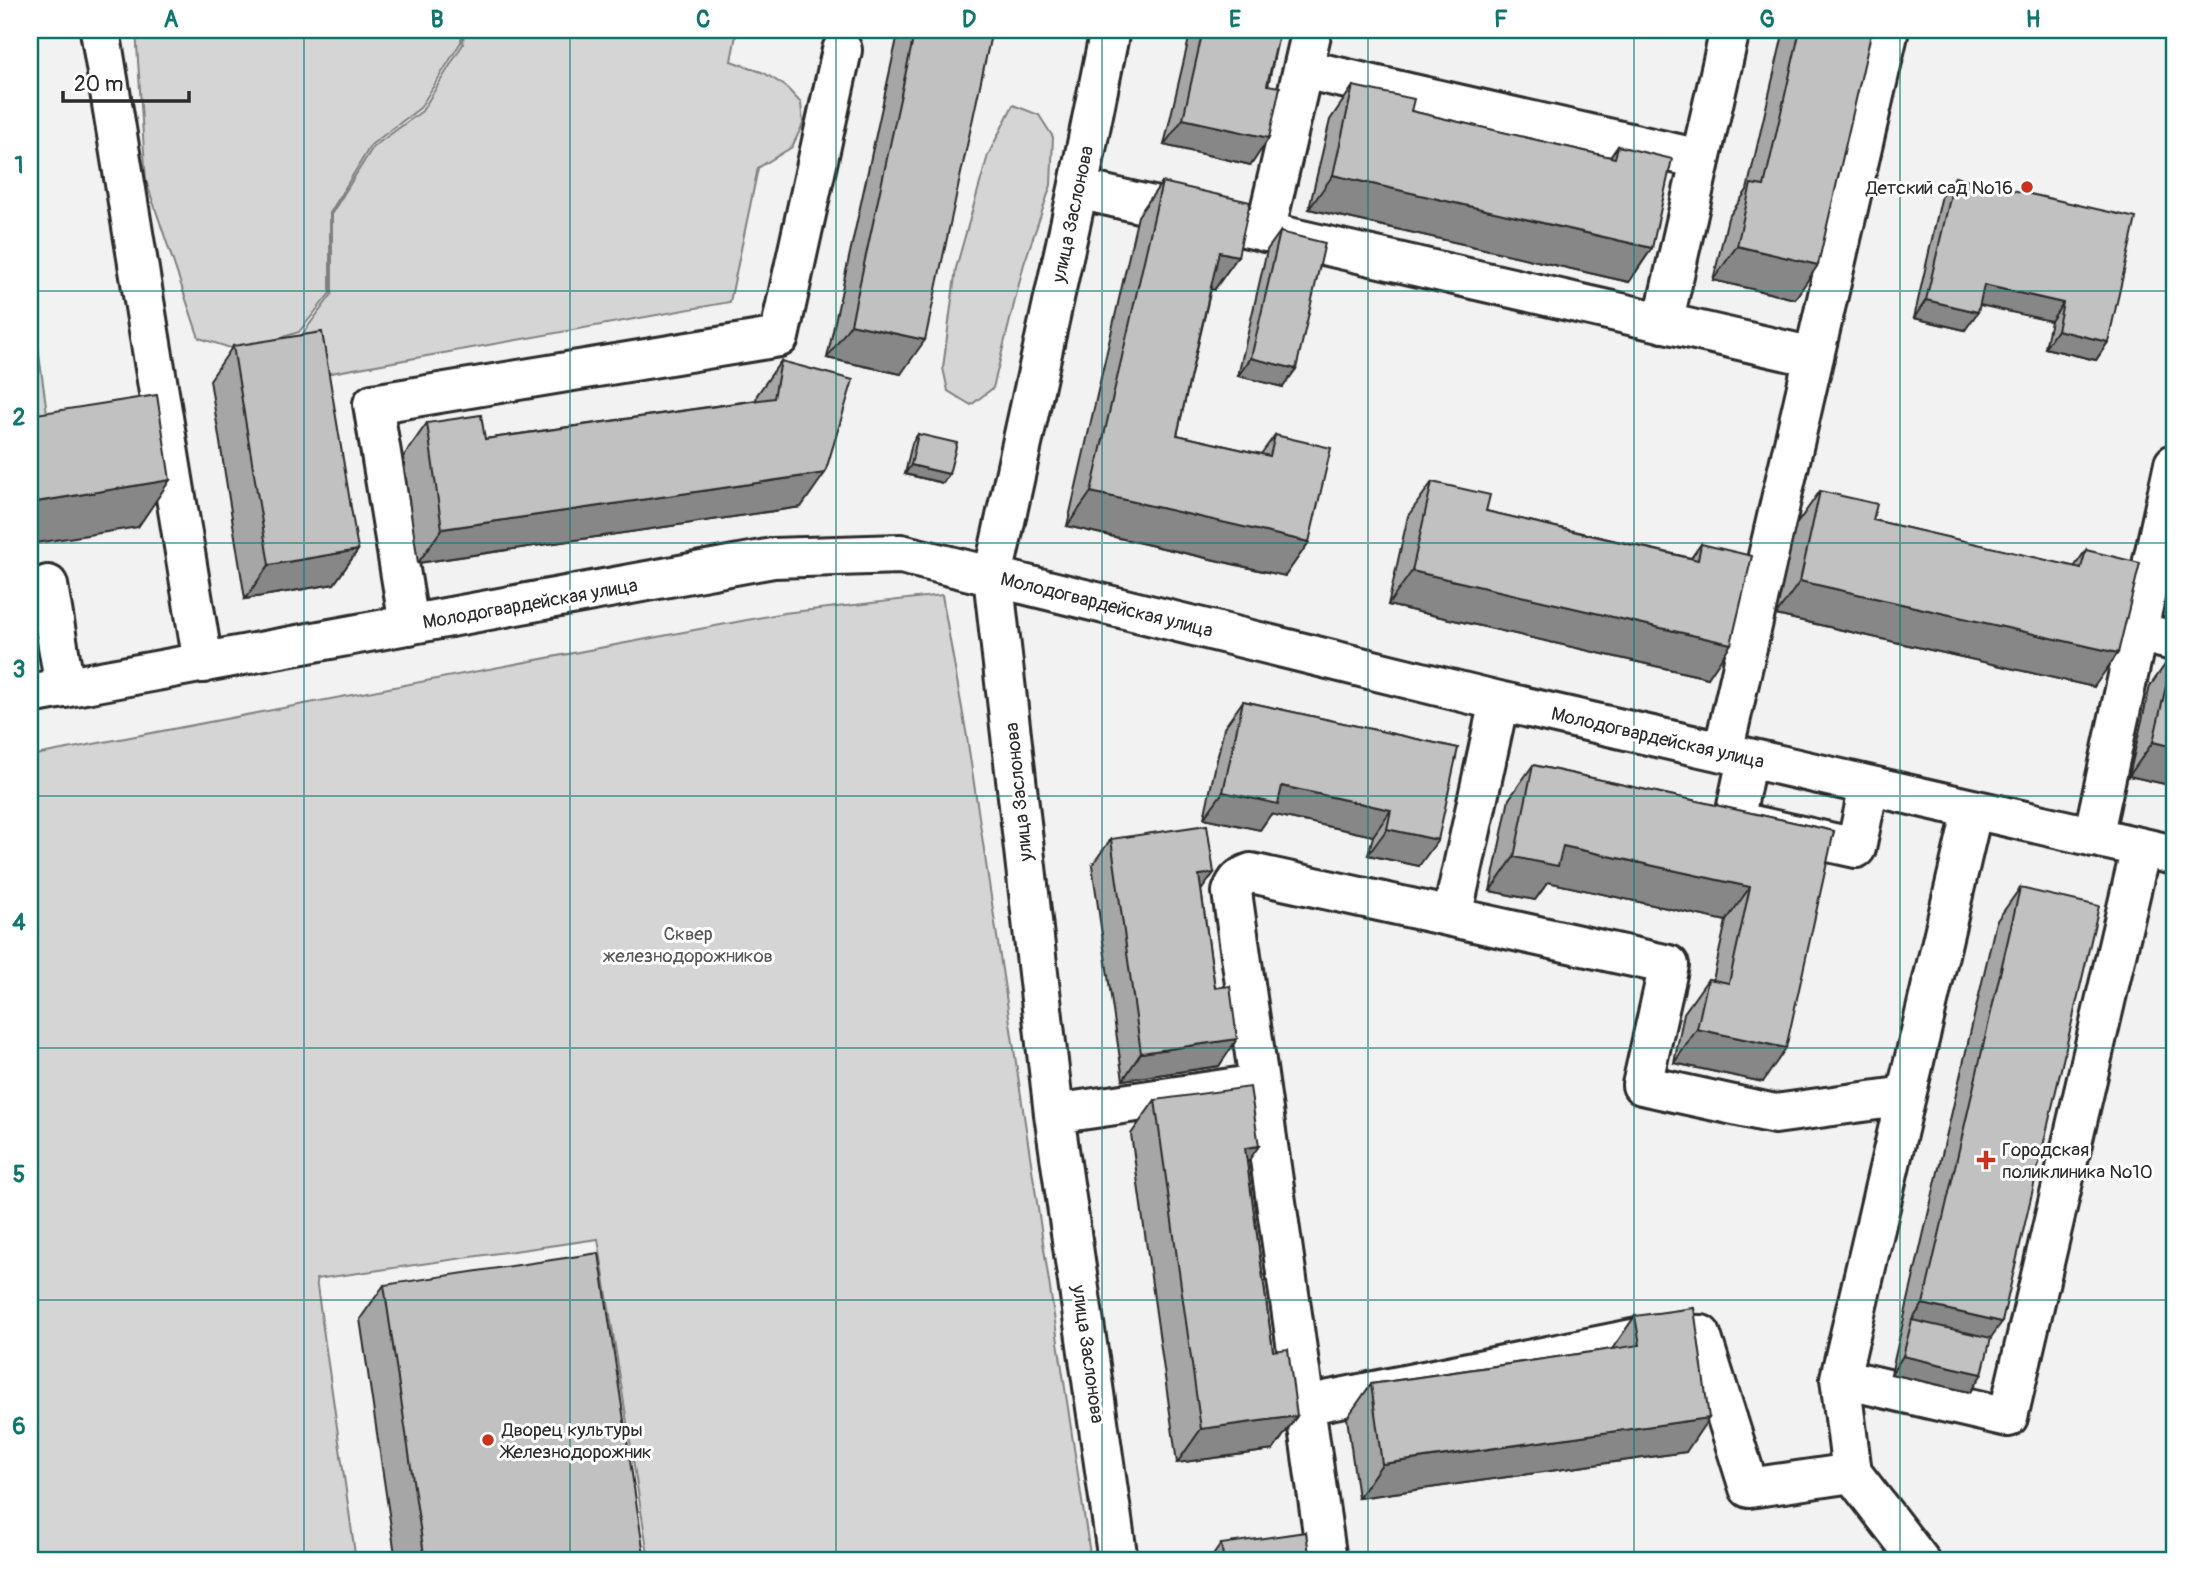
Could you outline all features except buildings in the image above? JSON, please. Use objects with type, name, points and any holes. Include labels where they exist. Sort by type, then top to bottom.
[{"type":"street","points":[[100,30],[203,663]]},
{"type":"street","name":"улица Заслонова","points":[[1110,30],[993,576],[1054,1114],[1118,1561]]},
{"type":"street","points":[[1265,232],[1312,30]]},
{"type":"street","points":[[1663,323],[1730,30]]},
{"type":"street","points":[[1869,786],[1856,848],[1734,821],[1735,755],[1814,357],[1889,30]]},
{"type":"street","points":[[409,625],[373,404],[779,337],[842,50]]},
{"type":"street","points":[[1303,68],[1700,159]]},
{"type":"street","points":[[1078,189],[1814,357]]},
{"type":"street","points":[[2093,837],[2174,464]]},
{"type":"street","name":"Молодогвардейская улица","points":[[47,691],[773,558],[901,554],[1499,701],[2157,851]]},
{"type":"street","points":[[47,691],[48,585]]},
{"type":"street","points":[[2137,632],[2174,640]]},
{"type":"street","points":[[1452,917],[1499,701]]},
{"type":"street","points":[[1920,1561],[1853,1473],[1840,1378],[1973,809]]},
{"type":"street","points":[[1840,1378],[2008,1417],[2157,851]]},
{"type":"street","points":[[1327,1561],[1232,892],[1235,883],[1242,876],[1251,873],[1669,965],[1642,1085],[1775,1114],[1906,1096]]},
{"type":"street","points":[[1054,1114],[1259,1084]]},
{"type":"street","points":[[1305,1405],[1657,1334],[1701,1335],[1749,1488],[1853,1473]]},
{"type":"green space","points":[[136,30],[462,30],[461,42],[420,108],[371,145],[330,213],[330,293],[299,332],[240,351],[199,338],[146,181]]},
{"type":"green space","points":[[464,30],[737,30],[731,61],[764,73],[785,86],[801,103],[803,124],[792,147],[758,168],[730,302],[314,376],[301,336],[332,294],[332,213],[373,147],[422,111],[463,44]]},
{"type":"green space","points":[[1013,105],[1039,115],[1053,137],[1051,185],[1024,264],[993,388],[971,405],[948,391],[943,368],[956,268],[988,155]]},
{"type":"green space","points":[[38,347],[47,413],[30,416],[30,348]]},
{"type":"green space","name":"Сквер железнодорожников","points":[[942,595],[967,737],[1091,1561],[649,1561],[598,1239],[316,1279],[356,1561],[30,1561],[30,756],[784,613]]},
{"type":"place","name":"Детский сад №16","points":[[2027,187]]},
{"type":"place","name":"Городская поликлиника №10","points":[[1986,1160]]},
{"type":"place","name":"Дворец культуры Железнодорожник","points":[[488,1440]]}]
